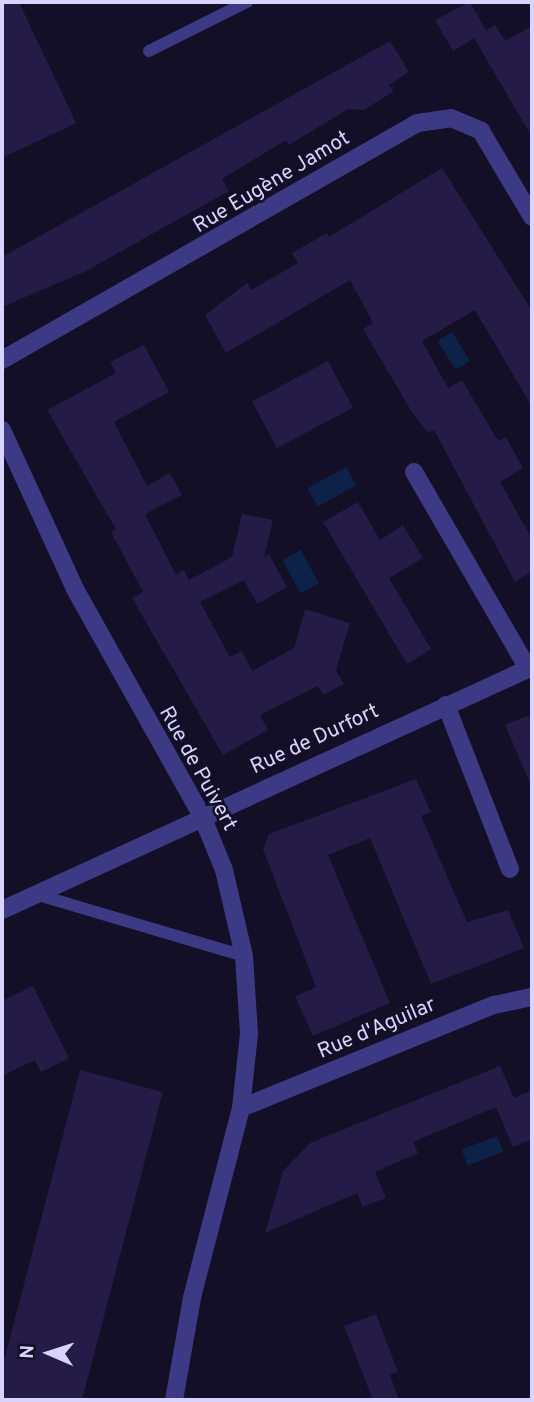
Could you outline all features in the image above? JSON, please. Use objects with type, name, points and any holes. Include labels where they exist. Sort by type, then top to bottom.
[{"type":"street","name":"Rue Eugène Jamot","points":[[2,360],[417,123],[451,118],[481,131],[532,217]]},
{"type":"street","name":"Rue de Puivert","points":[[2,430],[75,589],[202,816],[224,870],[244,956],[249,1034],[241,1108],[192,1298],[174,1400]]},
{"type":"street","points":[[414,472],[530,668]]},
{"type":"street","name":"Rue de Durfort","points":[[2,910],[202,816],[530,668]]},
{"type":"street","points":[[446,705],[510,869]]},
{"type":"street","name":"Rue d'Aguilar","points":[[241,1108],[494,1005],[532,997]]},
{"type":"lane","points":[[149,51],[247,2]]},
{"type":"lane","points":[[35,894],[244,956]]},
{"type":"water","points":[[452,332],[470,361],[456,370],[438,341]]},
{"type":"water","points":[[346,467],[356,485],[318,507],[308,488]]},
{"type":"water","points":[[301,550],[319,584],[300,593],[282,560]]},
{"type":"water","points":[[497,1136],[503,1152],[468,1165],[462,1150]]},
{"type":"building","points":[[2,2],[19,2],[76,123],[2,158]]},
{"type":"building","points":[[470,2],[486,31],[495,25],[505,41],[532,26],[532,137],[474,38],[453,51],[435,20]]},
{"type":"building","points":[[390,41],[409,72],[389,85],[394,91],[364,110],[348,109],[289,145],[286,140],[222,179],[229,191],[84,272],[2,307],[2,257]]},
{"type":"building","points":[[442,168],[532,311],[532,407],[475,310],[422,341],[448,388],[462,380],[498,441],[506,437],[523,468],[500,482],[532,539],[532,571],[515,582],[434,430],[428,433],[413,414],[363,329],[373,323],[350,280],[226,353],[205,315],[247,283],[251,290],[298,263],[292,253],[327,233],[329,237]]},
{"type":"building","points":[[144,345],[169,392],[114,422],[147,486],[170,473],[182,495],[145,514],[176,575],[184,570],[189,580],[232,557],[242,514],[273,520],[264,558],[269,554],[287,587],[257,604],[244,580],[200,602],[230,657],[242,651],[252,671],[294,648],[305,609],[350,623],[336,670],[344,684],[323,695],[318,686],[260,715],[268,730],[223,755],[132,598],[143,592],[111,532],[116,529],[47,410],[116,373],[110,362]]},
{"type":"building","points":[[328,361],[353,408],[277,448],[252,401]]},
{"type":"building","points":[[358,502],[380,540],[403,525],[423,558],[389,578],[431,649],[407,664],[323,522]]},
{"type":"building","points":[[532,714],[532,788],[505,725]]},
{"type":"building","points":[[416,779],[431,812],[421,816],[467,922],[508,910],[524,948],[431,984],[370,838],[328,855],[390,1003],[313,1036],[295,996],[316,987],[263,849],[269,834]]},
{"type":"building","points":[[33,986],[69,1058],[41,1072],[35,1060],[2,1076],[2,1001]]},
{"type":"building","points":[[500,1066],[514,1098],[532,1090],[532,1139],[513,1147],[496,1107],[413,1142],[418,1153],[375,1172],[386,1198],[363,1207],[357,1193],[265,1233],[283,1171],[310,1143]]},
{"type":"building","points":[[80,1070],[163,1092],[82,1400],[2,1400],[2,1368]]},
{"type":"building","points":[[376,1314],[398,1372],[390,1375],[399,1400],[373,1400],[344,1326]]}]
